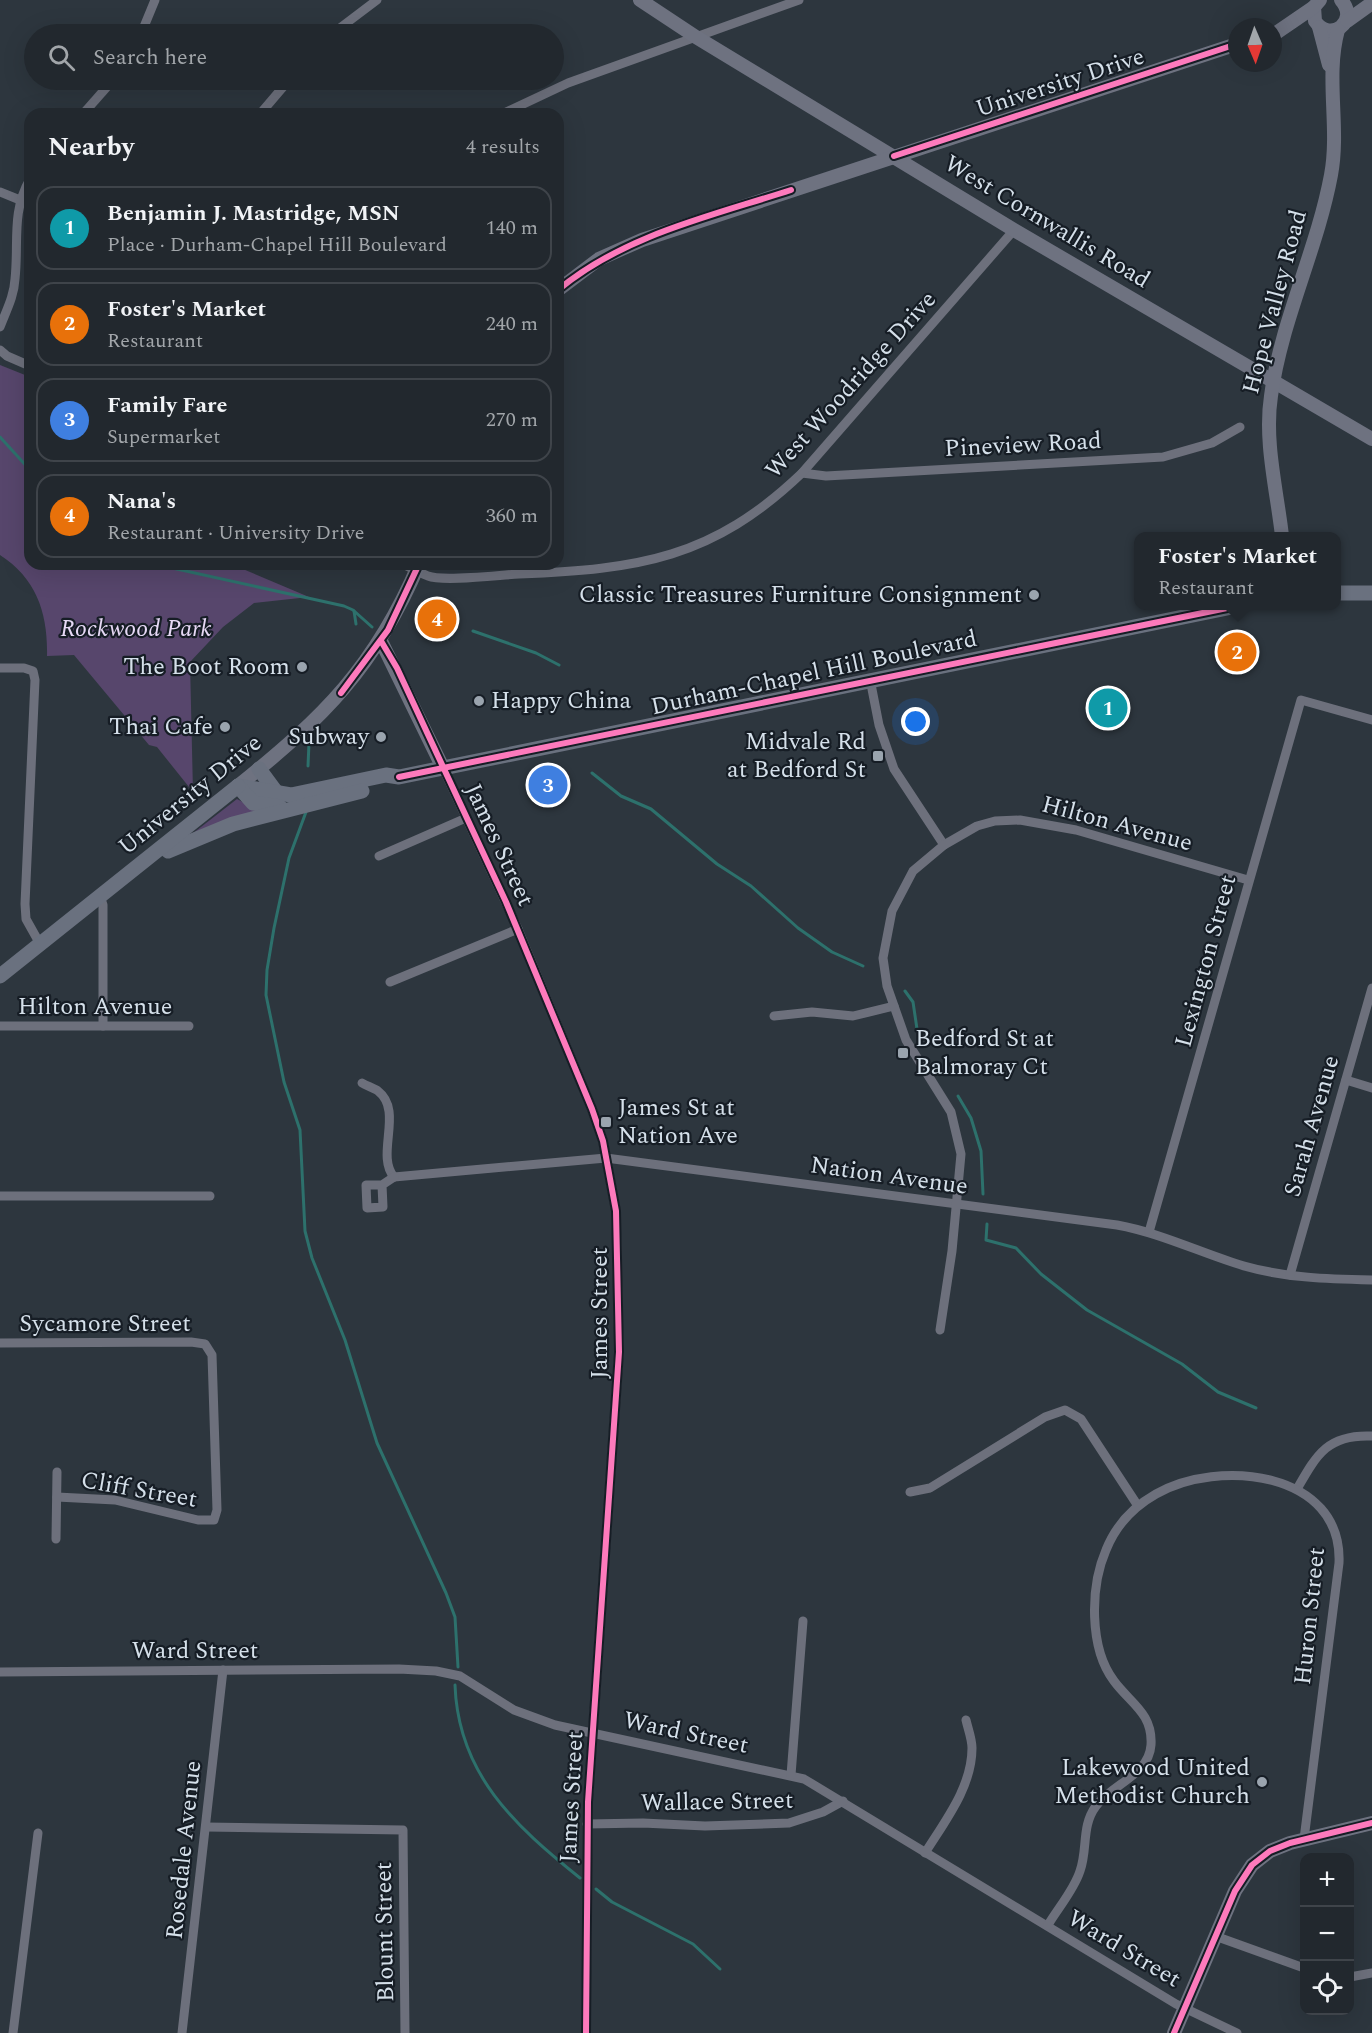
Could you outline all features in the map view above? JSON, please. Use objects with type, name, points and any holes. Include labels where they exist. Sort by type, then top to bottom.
[{"type":"main road","points":[[1341,593],[1372,593]]},
{"type":"main road","name":"Durham-Chapel Hill Boulevard","points":[[238,786],[249,786],[267,793],[298,794],[386,776],[399,777],[1217,610]]},
{"type":"main road","points":[[259,769],[276,792]]},
{"type":"main road","points":[[143,862],[214,831],[288,808],[384,786],[399,777]]},
{"type":"main road","points":[[238,786],[253,803],[288,808]]},
{"type":"main road","name":"University Drive","points":[[0,976],[238,786]]},
{"type":"street","points":[[145,24],[155,0]]},
{"type":"street","points":[[345,24],[376,0]]},
{"type":"street","name":"West Cornwallis Road","points":[[640,0],[696,37],[1014,230],[1372,440]]},
{"type":"street","points":[[564,85],[799,0]]},
{"type":"street","points":[[1342,1],[1368,0]]},
{"type":"street","name":"Hope Valley Road","points":[[1281,532],[1269,408],[1273,383],[1330,177],[1335,123],[1333,80],[1342,26],[1348,12],[1342,1]]},
{"type":"street","points":[[1282,28],[1300,16],[1314,2]]},
{"type":"street","name":"Hope Valley Road","points":[[1314,2],[1313,17],[1318,26],[1333,80]]},
{"type":"street","points":[[1282,32],[1318,26],[1327,31],[1342,26],[1372,3]]},
{"type":"street","name":"University Drive","points":[[564,285],[599,259],[642,240],[1228,47]]},
{"type":"street","points":[[88,108],[104,90]]},
{"type":"street","points":[[265,108],[280,90]]},
{"type":"street","points":[[515,108],[553,90]]},
{"type":"street","points":[[0,192],[20,200]]},
{"type":"street","points":[[0,327],[13,296],[15,232],[20,200],[24,192]]},
{"type":"street","name":"West Woodridge Drive","points":[[423,570],[434,577],[551,573],[612,568],[662,559],[699,546],[739,525],[779,495],[802,473],[1014,230]]},
{"type":"street","points":[[0,350],[24,363]]},
{"type":"street","name":"Pineview Road","points":[[802,473],[826,476],[1162,457],[1212,443],[1240,427]]},
{"type":"street","name":"University Drive","points":[[238,786],[330,705],[352,681],[381,641],[416,570]]},
{"type":"street","name":"James Street","points":[[381,641],[397,668],[518,929],[592,1109],[606,1158],[618,1232],[620,1352],[587,1824],[586,2033]]},
{"type":"street","points":[[0,668],[24,668],[33,671],[36,688],[25,912],[29,926],[40,944]]},
{"type":"street","points":[[870,680],[879,725],[894,769],[944,845]]},
{"type":"street","name":"Lexington Street","points":[[1149,1232],[1300,700],[1372,720]]},
{"type":"street","points":[[379,856],[466,818]]},
{"type":"street","name":"Hilton Avenue","points":[[940,1330],[962,1162],[955,1122],[911,1050],[894,1006],[883,958],[889,921],[913,871],[944,845],[989,822],[1033,821],[1248,880]]},
{"type":"street","points":[[100,896],[103,905],[104,1026]]},
{"type":"street","points":[[390,982],[518,929]]},
{"type":"street","name":"Sarah Avenue","points":[[1290,1275],[1372,988]]},
{"type":"street","points":[[774,1016],[812,1012],[854,1016],[894,1006]]},
{"type":"street","name":"Hilton Avenue","points":[[0,1026],[189,1026]]},
{"type":"street","points":[[1346,1080],[1372,1088]]},
{"type":"street","points":[[362,1083],[378,1091],[388,1107],[388,1164],[394,1177],[382,1185]]},
{"type":"street","name":"Nation Avenue","points":[[394,1177],[606,1158],[1117,1225],[1149,1232],[1233,1262],[1290,1275],[1372,1280]]},
{"type":"street","points":[[0,1196],[210,1196]]},
{"type":"street","name":"Sycamore Street","points":[[0,1343],[191,1342],[205,1344],[214,1362],[218,1510],[214,1520]]},
{"type":"street","points":[[910,1492],[930,1488],[1045,1417],[1065,1410],[1081,1419],[1138,1506]]},
{"type":"street","points":[[1297,1489],[1315,1458],[1334,1441],[1357,1435],[1372,1436]]},
{"type":"street","points":[[56,1539],[57,1472]]},
{"type":"street","name":"Huron Street","points":[[1048,1925],[1079,1874],[1087,1823],[1093,1809],[1106,1793],[1140,1770],[1150,1752],[1152,1743],[1148,1720],[1143,1711],[1109,1674],[1102,1657],[1096,1622],[1096,1592],[1105,1552],[1120,1524],[1138,1506],[1173,1486],[1210,1478],[1270,1480],[1297,1489],[1320,1506],[1335,1528],[1339,1550],[1304,1839]]},
{"type":"street","name":"Cliff Street","points":[[57,1497],[99,1497],[198,1520],[214,1520]]},
{"type":"street","points":[[791,1775],[803,1622]]},
{"type":"street","name":"Ward Street","points":[[0,1672],[399,1669],[448,1673],[472,1682],[527,1717],[592,1734],[791,1775],[817,1785],[1184,2008],[1237,2033]]},
{"type":"street","name":"Rosedale Avenue","points":[[182,2033],[223,1670]]},
{"type":"street","points":[[925,1852],[956,1804],[968,1772],[972,1747],[966,1720]]},
{"type":"street","name":"Wallace Street","points":[[587,1824],[643,1823],[705,1826],[789,1823],[823,1812],[843,1800]]},
{"type":"street","points":[[1174,2033],[1235,1891],[1252,1865],[1280,1846],[1372,1823]]},
{"type":"street","name":"Blount Street","points":[[206,1827],[403,1830],[405,2033]]},
{"type":"street","points":[[13,2033],[38,1833]]},
{"type":"street","points":[[1215,1936],[1300,1966]]},
{"type":"street","points":[[1354,1976],[1372,1973]]},
{"type":"green space","name":"Rockwood Park","points":[[0,365],[24,375],[24,570],[245,570],[309,597],[254,603],[223,627],[190,662],[193,792],[157,747],[149,745],[74,655],[47,656],[45,626],[38,599],[23,575],[0,555]]},
{"type":"green space","points":[[237,799],[261,812],[192,834]]},
{"type":"waterway","points":[[0,437],[24,463]]},
{"type":"waterway","points":[[181,570],[344,606],[353,610],[372,627]]},
{"type":"waterway","points":[[354,611],[356,624]]},
{"type":"waterway","points":[[473,631],[536,653],[559,665]]},
{"type":"waterway","points":[[308,766],[309,743]]},
{"type":"waterway","points":[[592,773],[621,796],[651,809],[717,864],[751,886],[798,928],[832,952],[863,966]]},
{"type":"waterway","points":[[306,812],[289,858],[274,928],[267,970],[266,995],[284,1082],[300,1130],[305,1231],[312,1258],[345,1340],[377,1443],[455,1617],[458,1667]]},
{"type":"waterway","points":[[905,991],[913,1002],[917,1029]]},
{"type":"waterway","points":[[958,1096],[971,1118],[981,1151],[983,1194]]},
{"type":"waterway","points":[[987,1224],[986,1240],[1016,1248],[1041,1274],[1087,1310],[1182,1364],[1218,1392],[1256,1408]]},
{"type":"waterway","points":[[455,1685],[459,1717],[467,1745],[494,1795],[533,1838],[580,1878]]},
{"type":"waterway","points":[[596,1889],[612,1902],[693,1944],[720,1969]]},
{"type":"cycle path","points":[[894,156],[1228,47]]},
{"type":"cycle path","points":[[564,286],[611,255],[640,241],[669,229],[791,190]]},
{"type":"cycle path","points":[[341,693],[388,630],[416,570]]},
{"type":"cycle path","points":[[399,777],[1217,610]]},
{"type":"cycle path","points":[[381,641],[397,668],[506,902],[592,1109],[603,1141],[616,1211],[619,1352],[588,1802],[586,2033]]},
{"type":"cycle path","points":[[1174,2033],[1235,1891],[1252,1865],[1270,1851],[1290,1843],[1372,1823]]},
{"type":"place","name":"Classic Treasures Furniture Consignment","points":[[1034,595]]},
{"type":"place","name":"Nana's","points":[[437,619]]},
{"type":"place","name":"Foster's Market","points":[[1237,652]]},
{"type":"place","name":"The Boot Room","points":[[302,667]]},
{"type":"place","name":"Happy China","points":[[479,701]]},
{"type":"place","name":"Benjamin J. Mastridge, MSN","points":[[1108,708]]},
{"type":"place","name":"Thai Cafe","points":[[225,727]]},
{"type":"place","name":"Subway","points":[[381,737]]},
{"type":"place","name":"Midvale Rd at Bedford St","points":[[878,756]]},
{"type":"place","name":"Family Fare","points":[[548,785]]},
{"type":"place","name":"Bedford St at Balmoray Ct","points":[[903,1053]]},
{"type":"place","name":"James St at Nation Ave","points":[[606,1122]]},
{"type":"place","name":"Lakewood United Methodist Church","points":[[1262,1782]]}]
